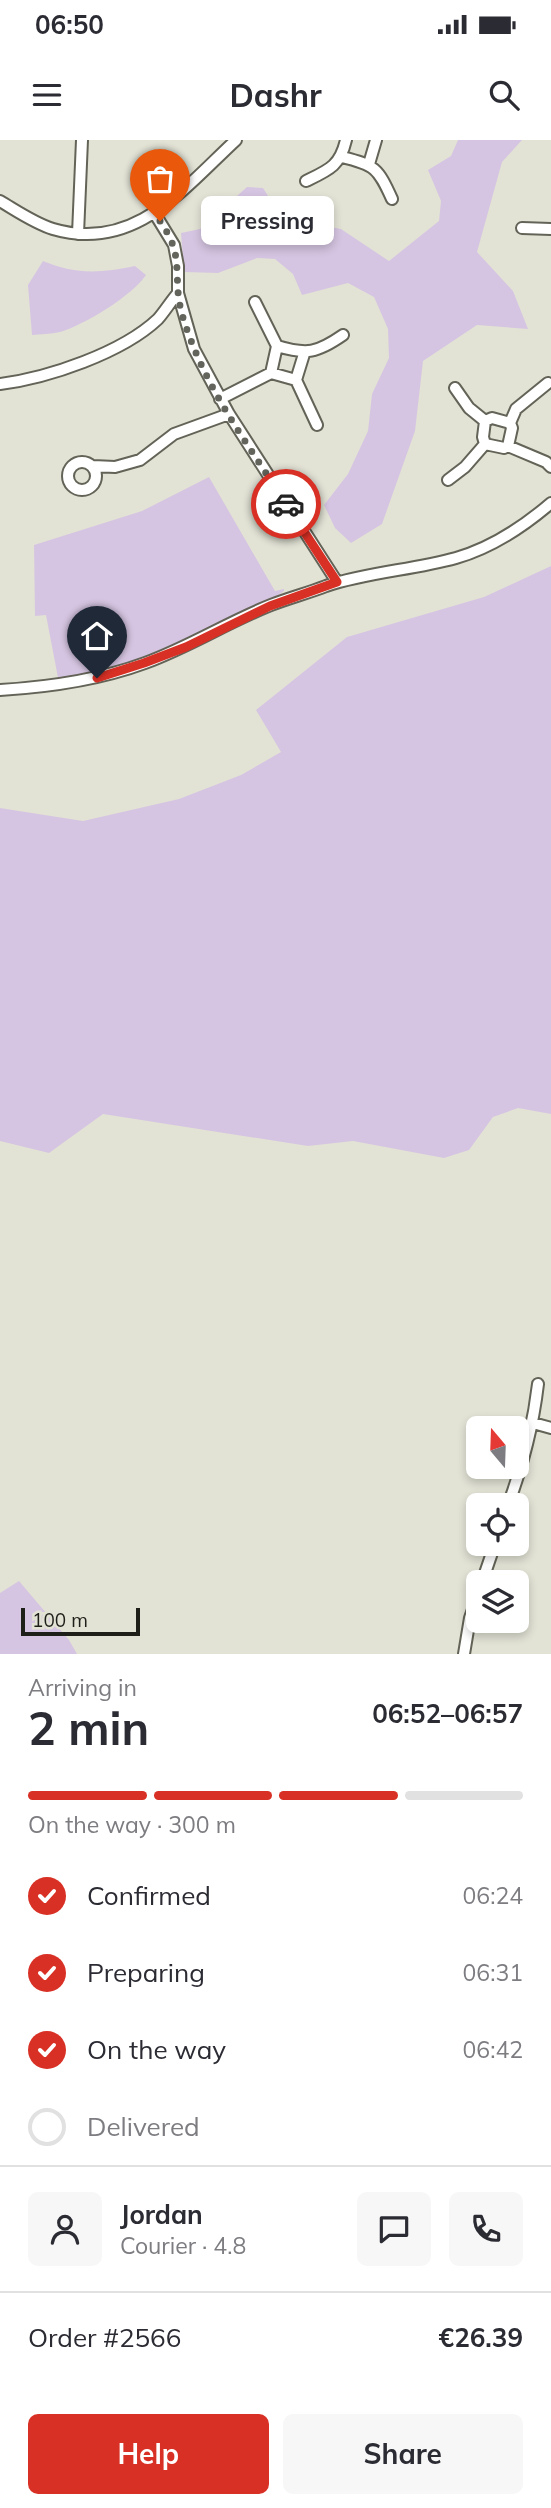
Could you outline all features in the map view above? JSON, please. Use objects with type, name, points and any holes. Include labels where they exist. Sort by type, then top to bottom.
[{"type":"street","points":[[78,234],[82,140]]},
{"type":"street","points":[[0,201],[52,229],[78,234],[111,232],[130,227],[155,214],[236,140]]},
{"type":"street","points":[[306,181],[329,170],[342,157],[345,140]]},
{"type":"street","points":[[369,164],[376,140]]},
{"type":"street","points":[[342,157],[369,164],[381,176],[392,199]]},
{"type":"street","points":[[155,214],[174,245],[178,266],[178,293],[194,349],[229,414],[337,582]]},
{"type":"street","points":[[522,228],[551,229]]},
{"type":"street","points":[[0,384],[38,377],[102,353],[152,323],[178,293]]},
{"type":"street","points":[[255,302],[278,346],[271,373]]},
{"type":"street","points":[[278,346],[304,354],[343,335]]},
{"type":"street","points":[[304,354],[296,380],[317,425]]},
{"type":"street","points":[[220,399],[271,373],[296,380]]},
{"type":"street","points":[[508,446],[511,436],[510,423],[516,409],[548,383]]},
{"type":"street","points":[[455,388],[469,408],[485,421]]},
{"type":"street","points":[[93,466],[115,467],[140,460],[174,434],[229,414]]},
{"type":"street","points":[[485,421],[492,418],[510,423]]},
{"type":"street","points":[[485,421],[485,444]]},
{"type":"street","points":[[485,444],[504,448],[508,446],[546,462],[551,467]]},
{"type":"street","points":[[449,480],[465,467],[485,444]]},
{"type":"street","points":[[0,690],[36,688],[97,678],[186,647],[270,606],[337,582],[457,558],[495,543],[551,503]]},
{"type":"street","points":[[512,1493],[525,1459],[538,1384]]},
{"type":"street","points":[[533,1423],[551,1428]]},
{"type":"street","points":[[464,1654],[468,1633]]},
{"type":"shaded area","points":[[458,140],[522,140],[502,162],[477,252],[513,291],[528,329],[477,325],[423,361],[415,431],[382,524],[351,543],[335,528],[324,505],[348,474],[368,431],[372,394],[389,358],[388,329],[374,297],[348,283],[302,295],[293,274],[275,259],[257,258],[218,273],[184,272],[181,233],[200,229],[247,187],[263,188],[282,218],[341,229],[389,261],[439,221],[441,201],[428,170],[451,156]]},
{"type":"shaded area","points":[[43,261],[77,271],[135,266],[146,275],[130,292],[82,323],[60,332],[32,335],[28,285]]},
{"type":"shaded area","points":[[209,477],[275,591],[284,591],[264,605],[153,658],[59,683],[46,615],[35,616],[34,545],[142,511]]},
{"type":"shaded area","points":[[551,566],[551,1114],[518,1108],[493,1117],[469,1150],[444,1158],[353,1141],[308,1146],[103,1114],[49,1153],[0,1141],[0,808],[83,821],[179,799],[241,775],[281,752],[256,710],[347,637],[484,597]]},
{"type":"shaded area","points":[[19,1581],[69,1640],[77,1654],[0,1654],[0,1593]]},
{"type":"way so far","points":[[160,221],[174,245],[178,266],[178,293],[194,349],[220,399],[286,504]]},
{"type":"place","name":"Pressing","points":[[160,221]]},
{"type":"route","points":[[97,678],[186,647],[270,606],[337,582],[286,504]]}]
